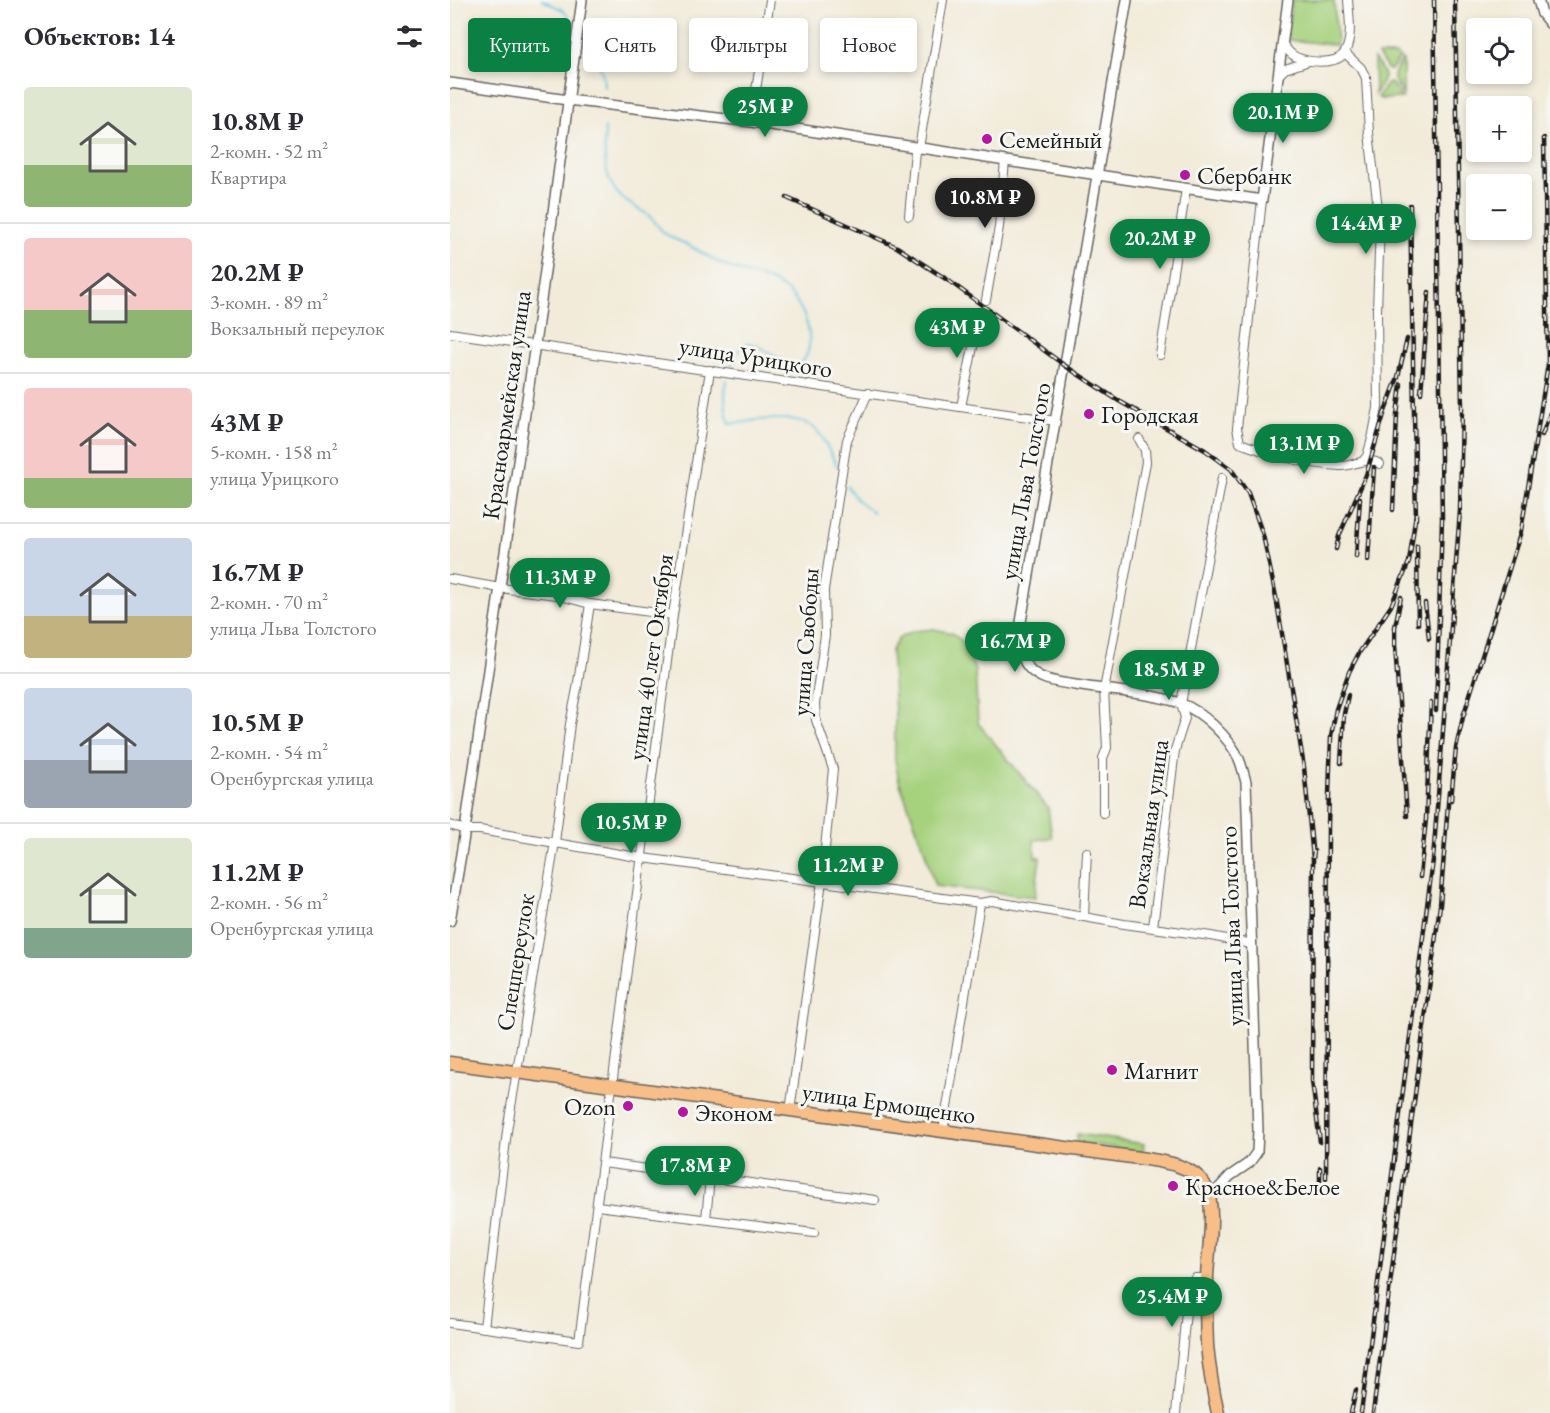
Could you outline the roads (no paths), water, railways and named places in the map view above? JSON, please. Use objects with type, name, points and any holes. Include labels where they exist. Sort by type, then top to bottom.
[{"type":"highway","name":"улица Ермощенко","points":[[450,1063],[1146,1159],[1170,1164],[1191,1172],[1203,1182],[1210,1198]]},
{"type":"highway","points":[[1210,1198],[1207,1345],[1218,1413]]},
{"type":"street","points":[[751,122],[770,0]]},
{"type":"street","points":[[909,216],[915,151],[919,148],[943,0]]},
{"type":"street","name":"улица Льва Толстого","points":[[1127,0],[1021,622],[1023,658],[1028,667],[1044,678],[1181,704],[1208,720],[1240,760],[1246,782],[1257,1152],[1249,1163],[1230,1176],[1210,1198]]},
{"type":"street","points":[[1288,0],[1262,200],[1237,428],[1240,443],[1301,462],[1342,466],[1350,466],[1363,461],[1375,461],[1380,464]]},
{"type":"street","points":[[1278,80],[1285,69],[1295,65],[1339,58],[1345,54],[1350,27],[1348,0]]},
{"type":"street","points":[[1538,0],[1542,14],[1549,23]]},
{"type":"street","name":"Красноармейская улица","points":[[450,921],[535,344],[581,4]]},
{"type":"street","points":[[1282,43],[1287,51],[1295,56],[1311,61]]},
{"type":"street","points":[[1345,54],[1362,68],[1366,78],[1369,133],[1380,225],[1377,310],[1378,408],[1372,440],[1363,461]]},
{"type":"street","points":[[450,83],[751,122],[1262,200]]},
{"type":"street","points":[[986,300],[999,227],[1005,161]]},
{"type":"street","points":[[1160,355],[1186,189]]},
{"type":"street","points":[[961,407],[979,317]]},
{"type":"street","name":"улица Урицкого","points":[[450,333],[1056,421]]},
{"type":"street","name":"улица 40 лет Октября","points":[[484,1328],[579,1341],[673,615],[710,370]]},
{"type":"street","name":"улица Свободы","points":[[790,1111],[821,880],[833,770],[816,720],[815,704],[825,635],[824,590],[847,440],[868,393]]},
{"type":"street","points":[[1103,813],[1103,758],[1107,748],[1104,690],[1146,462],[1145,450],[1139,439]]},
{"type":"street","name":"Вокзальная улица","points":[[1153,927],[1175,750],[1185,718],[1181,704],[1221,478]]},
{"type":"street","points":[[450,579],[557,595],[590,604],[673,615]]},
{"type":"street","name":"Спецпереулок","points":[[484,1328],[507,1131],[555,842],[570,724],[578,689],[590,604]]},
{"type":"street","points":[[450,825],[465,830],[480,830],[643,858],[980,903],[992,901],[1251,944]]},
{"type":"street","points":[[1084,917],[1088,852]]},
{"type":"street","points":[[943,1132],[980,903]]},
{"type":"street","points":[[603,1163],[875,1200]]},
{"type":"street","points":[[706,1219],[710,1178]]},
{"type":"street","points":[[597,1206],[814,1233]]},
{"type":"street","points":[[1176,1413],[1188,1292],[1195,1278],[1207,1278]]},
{"type":"street","points":[[450,1323],[484,1328]]},
{"type":"waterway","points":[[542,0],[563,10],[574,24]]},
{"type":"waterway","points":[[581,29],[586,33],[603,75],[604,87]]},
{"type":"waterway","points":[[605,128],[606,168],[611,183],[622,198],[648,215],[669,236],[724,265],[780,286],[794,298],[800,307],[808,327],[809,337],[809,348],[800,365],[786,362],[748,343],[736,353],[731,368]]},
{"type":"waterway","points":[[727,380],[725,401],[730,423],[782,419],[806,423],[819,433],[837,466]]},
{"type":"waterway","points":[[847,486],[857,500],[873,512]]},
{"type":"railway","points":[[1434,0],[1442,519],[1436,711]]},
{"type":"railway","points":[[1361,1413],[1433,860],[1460,511],[1462,408],[1455,0]]},
{"type":"railway","points":[[1451,800],[1456,748],[1463,717],[1521,531],[1548,364],[1544,138]]},
{"type":"railway","points":[[787,198],[897,247],[949,281],[1064,365],[1119,401],[1205,450],[1231,469],[1248,493],[1263,535],[1276,597],[1304,767],[1313,858]]},
{"type":"railway","points":[[1410,205],[1416,519]]},
{"type":"railway","points":[[1421,393],[1429,292]]},
{"type":"railway","points":[[1336,549],[1339,536],[1366,475],[1384,414],[1398,377],[1407,339]]},
{"type":"railway","points":[[1393,510],[1397,415],[1401,384]]},
{"type":"railway","points":[[1542,435],[1550,413]]},
{"type":"railway","points":[[1368,560],[1374,467]]},
{"type":"railway","points":[[1356,557],[1360,498]]},
{"type":"railway","points":[[1326,1178],[1328,825],[1331,736],[1336,709],[1349,672],[1391,606],[1409,562],[1416,513]]},
{"type":"railway","points":[[1417,546],[1418,624]]},
{"type":"railway","points":[[1401,597],[1395,627],[1395,645],[1407,816]]},
{"type":"railway","points":[[1425,603],[1429,639]]},
{"type":"railway","points":[[1341,763],[1344,714],[1348,695]]},
{"type":"railway","points":[[1420,877],[1426,819],[1431,702]]},
{"type":"railway","points":[[1373,1413],[1440,905],[1449,791]]},
{"type":"railway","points":[[1314,851],[1312,1081],[1320,1142]]},
{"type":"railway","points":[[1320,1168],[1320,1189]]},
{"type":"railway","points":[[1351,1413],[1356,1390]]},
{"type":"place","name":"Семейный","points":[[987,139]]},
{"type":"place","name":"Сбербанк","points":[[1185,175]]},
{"type":"place","name":"Городская","points":[[1089,414]]},
{"type":"place","name":"Магнит","points":[[1112,1070]]},
{"type":"place","name":"Ozon","points":[[628,1106]]},
{"type":"place","name":"Эконом","points":[[683,1112]]},
{"type":"place","name":"Красное&Белое","points":[[1173,1186]]}]
